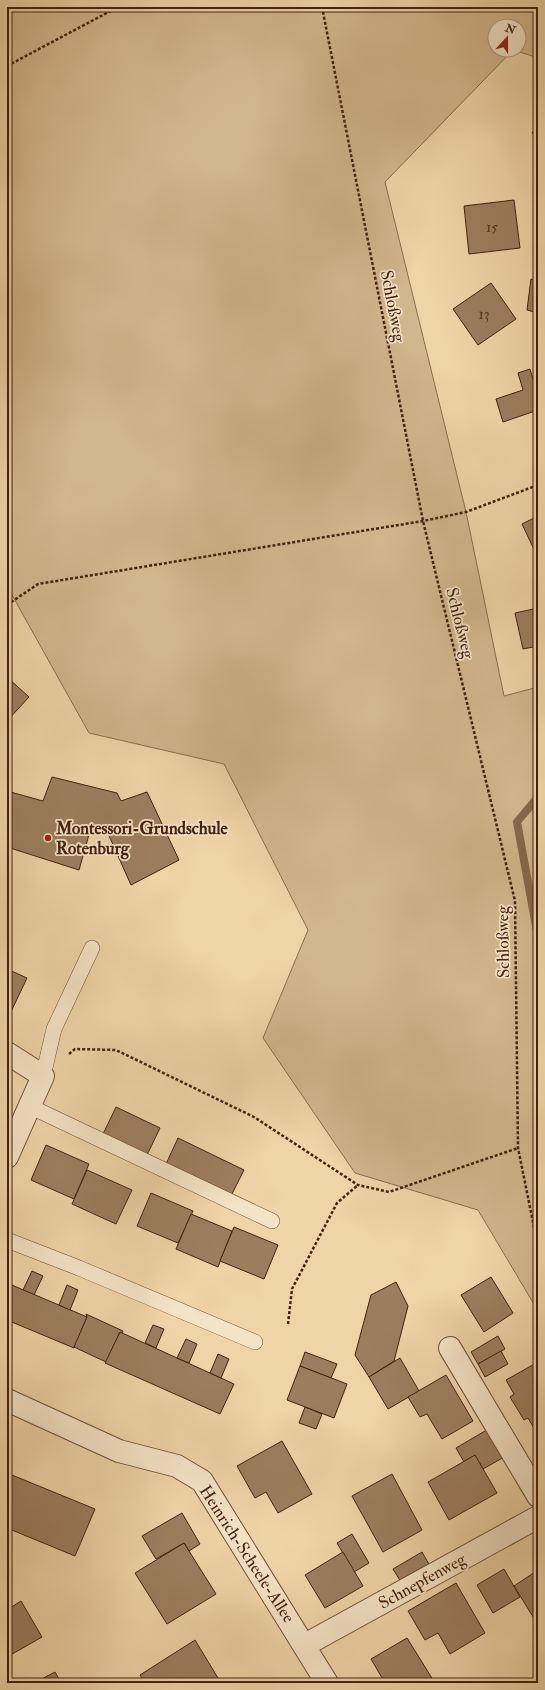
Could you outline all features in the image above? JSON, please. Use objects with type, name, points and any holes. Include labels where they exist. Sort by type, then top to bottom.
[{"type":"street","points":[[7,1053],[43,1076],[7,1157]]},
{"type":"street","points":[[450,1348],[538,1496]]},
{"type":"street","name":"Heinrich-Scheele-Allee","points":[[7,1400],[119,1451],[177,1466],[202,1481],[328,1683]]},
{"type":"street","name":"Schnepfenweg","points":[[305,1645],[538,1517]]},
{"type":"lane","points":[[43,1076],[54,1029],[92,948]]},
{"type":"lane","points":[[29,1106],[272,1221]]},
{"type":"lane","points":[[7,1240],[79,1268],[255,1342]]},
{"type":"path","points":[[7,66],[118,7]]},
{"type":"path","name":"Schloßweg","points":[[322,7],[423,521],[516,901],[518,1148],[538,1247]]},
{"type":"path","points":[[7,605],[38,584],[423,521],[466,512],[538,485]]},
{"type":"path","points":[[43,1076],[75,1049],[116,1050],[254,1117],[358,1185],[389,1192],[518,1148]]},
{"type":"path","points":[[288,1324],[292,1289],[337,1203],[358,1185]]},
{"type":"shaded area","points":[[7,7],[538,7],[538,58],[527,54],[527,18],[487,18],[487,58],[505,58],[385,182],[466,512],[504,696],[538,687],[538,1311],[478,1210],[355,1173],[263,1038],[308,930],[224,764],[89,733],[7,586]]},
{"type":"building","points":[[538,124],[538,136],[532,133]]},
{"type":"building","points":[[514,200],[520,248],[469,254],[464,206]]},
{"type":"building","points":[[531,279],[538,281],[538,313],[527,310]]},
{"type":"building","points":[[491,283],[516,319],[478,345],[453,309]]},
{"type":"building","points":[[530,369],[534,383],[538,381],[538,410],[503,422],[496,399],[523,390],[518,373]]},
{"type":"building","points":[[538,516],[538,558],[522,524]]},
{"type":"building","points":[[538,608],[538,646],[523,649],[515,613]]},
{"type":"building","points":[[7,677],[29,697],[7,721]]},
{"type":"building","name":"Montessori-Grundschule Rotenburg","points":[[52,777],[117,793],[121,801],[147,792],[179,860],[131,885],[106,829],[92,824],[79,870],[7,847],[7,791],[43,801]]},
{"type":"building","points":[[7,969],[27,978],[8,1018],[7,1018]]},
{"type":"building","points":[[116,1107],[160,1128],[147,1155],[103,1134]]},
{"type":"building","points":[[178,1138],[244,1170],[231,1196],[166,1164]]},
{"type":"building","points":[[46,1145],[89,1164],[74,1199],[31,1180]]},
{"type":"building","points":[[87,1170],[132,1190],[116,1224],[72,1204]]},
{"type":"building","points":[[151,1193],[193,1211],[178,1243],[137,1226]]},
{"type":"building","points":[[191,1214],[232,1231],[218,1267],[176,1249]]},
{"type":"building","points":[[234,1227],[278,1245],[264,1279],[220,1261]]},
{"type":"building","points":[[32,1271],[43,1276],[34,1295],[23,1290]]},
{"type":"building","points":[[491,1277],[513,1313],[484,1332],[461,1295]]},
{"type":"building","points":[[396,1282],[408,1306],[394,1361],[369,1377],[355,1355],[371,1295]]},
{"type":"building","points":[[7,1283],[87,1317],[74,1348],[7,1320]]},
{"type":"building","points":[[67,1285],[78,1290],[70,1310],[59,1305]]},
{"type":"building","points":[[86,1314],[123,1331],[122,1333],[120,1332],[106,1362],[74,1347],[87,1317]]},
{"type":"building","points":[[153,1325],[164,1329],[156,1348],[145,1343]]},
{"type":"building","points":[[120,1332],[234,1384],[220,1414],[105,1363]]},
{"type":"building","points":[[498,1336],[505,1349],[478,1364],[471,1352]]},
{"type":"building","points":[[186,1339],[197,1344],[189,1363],[177,1358]]},
{"type":"building","points":[[501,1351],[508,1364],[485,1377],[478,1364]]},
{"type":"building","points":[[305,1352],[337,1364],[331,1378],[300,1366]]},
{"type":"building","points":[[218,1354],[229,1359],[221,1378],[210,1373]]},
{"type":"building","points":[[400,1358],[419,1391],[388,1409],[369,1377]]},
{"type":"building","points":[[538,1362],[538,1435],[528,1418],[524,1420],[510,1397],[514,1394],[506,1380]]},
{"type":"building","points":[[300,1366],[347,1384],[334,1418],[287,1400]]},
{"type":"building","points":[[446,1375],[473,1421],[442,1439],[427,1414],[420,1417],[408,1397]]},
{"type":"building","points":[[305,1407],[322,1414],[316,1429],[299,1423]]},
{"type":"building","points":[[490,1428],[506,1456],[483,1469],[475,1455],[464,1462],[456,1448]]},
{"type":"building","points":[[282,1441],[312,1494],[278,1513],[266,1492],[255,1498],[237,1466]]},
{"type":"building","points":[[475,1455],[497,1493],[449,1520],[428,1482]]},
{"type":"building","points":[[7,1473],[95,1509],[75,1556],[7,1528]]},
{"type":"building","points":[[392,1474],[422,1530],[383,1552],[352,1496]]},
{"type":"building","points":[[182,1513],[200,1544],[189,1551],[184,1543],[156,1559],[142,1536]]},
{"type":"building","points":[[352,1534],[369,1563],[354,1572],[337,1543]]},
{"type":"building","points":[[184,1543],[216,1594],[167,1624],[135,1573]]},
{"type":"building","points":[[343,1552],[363,1586],[325,1608],[305,1575]]},
{"type":"building","points":[[422,1552],[430,1566],[401,1582],[393,1569]]},
{"type":"building","points":[[504,1569],[520,1597],[493,1613],[477,1585]]},
{"type":"building","points":[[538,1570],[538,1618],[535,1620],[514,1586]]},
{"type":"building","points":[[456,1583],[485,1633],[450,1654],[438,1633],[425,1640],[408,1611]]},
{"type":"building","points":[[21,1601],[42,1637],[7,1657],[7,1610]]},
{"type":"building","points":[[407,1638],[435,1683],[385,1683],[371,1659]]},
{"type":"building","points":[[195,1640],[221,1683],[145,1683],[140,1675]]},
{"type":"building","points":[[55,1672],[61,1683],[34,1683]]},
{"type":"waterway","points":[[538,797],[517,822],[538,937]]},
{"type":"place","name":"Montessori-Grundschule Rotenburg","points":[[48,838]]}]
